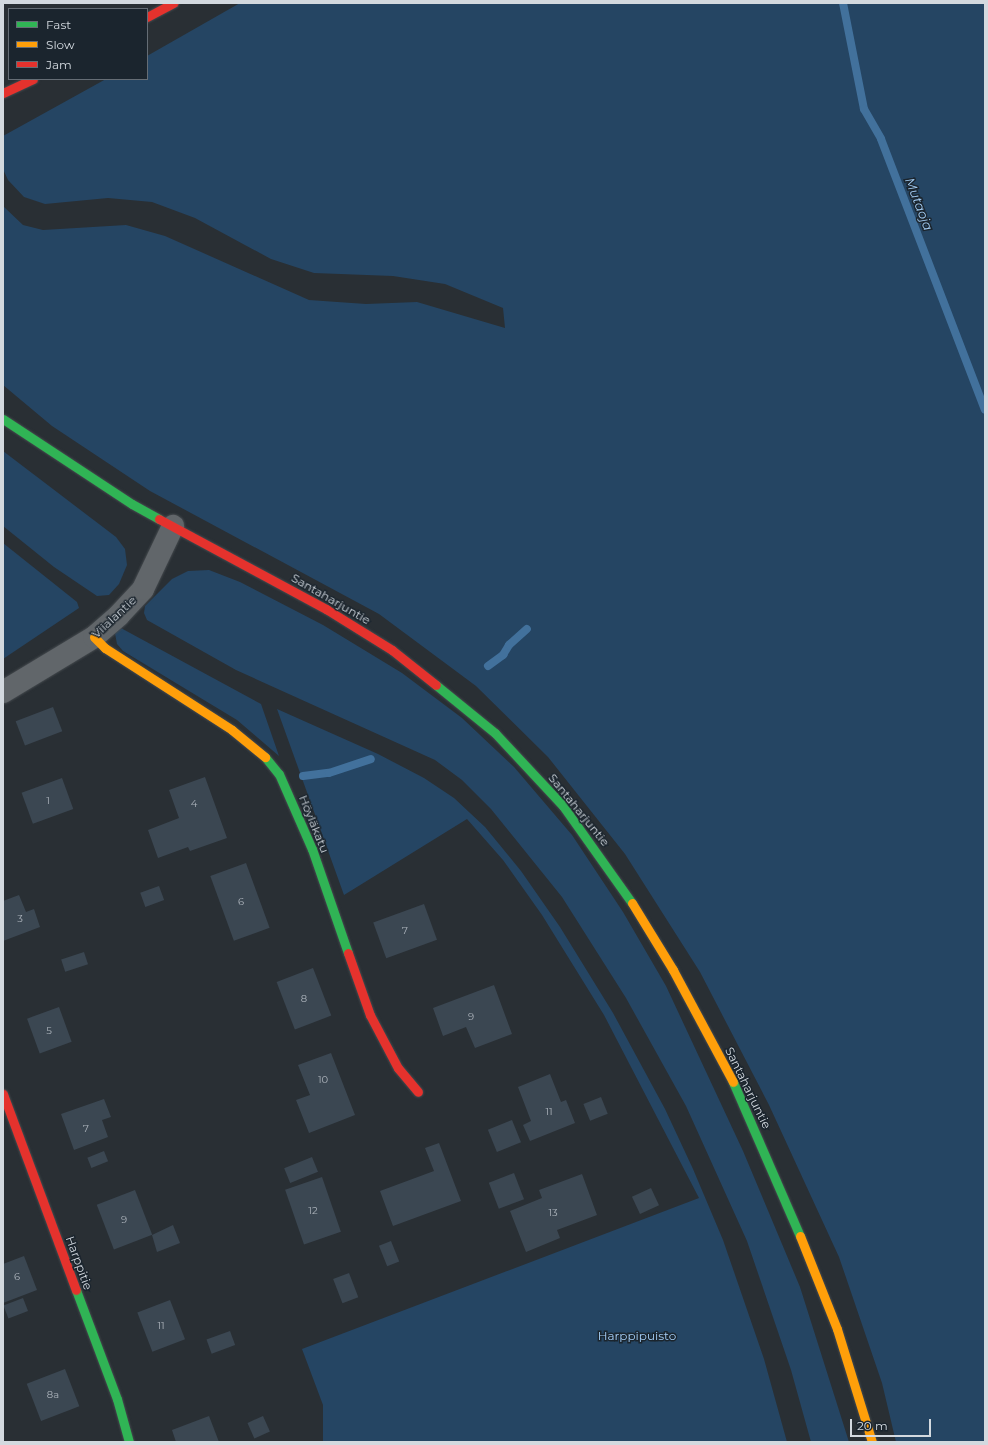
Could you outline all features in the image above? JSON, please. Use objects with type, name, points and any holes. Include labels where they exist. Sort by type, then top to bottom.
[{"type":"main road","points":[[148,16],[173,3]]},
{"type":"main road","points":[[3,94],[31,80]]},
{"type":"main road","name":"Santaharjuntie","points":[[3,419],[92,479],[173,526],[361,629],[431,678],[495,733],[525,762],[598,852],[673,970],[733,1083],[762,1144],[837,1329],[872,1442]]},
{"type":"main road","name":"Höyläkatu","points":[[94,637],[105,648],[232,730],[264,756],[279,774],[312,849],[370,1015],[398,1068],[418,1092]]},
{"type":"main road","name":"Harppitie","points":[[3,1094],[114,1392],[129,1442]]},
{"type":"street","name":"Viialantie","points":[[3,692],[94,637],[143,588],[173,526]]},
{"type":"green space","points":[[240,3],[985,3],[985,1442],[896,1442],[882,1383],[839,1257],[769,1105],[700,972],[625,854],[548,757],[476,686],[379,614],[150,491],[52,426],[3,385],[3,206],[23,225],[43,230],[126,225],[165,236],[309,300],[366,304],[417,302],[505,328],[503,308],[445,284],[393,276],[314,273],[271,259],[195,218],[152,202],[108,198],[45,204],[24,197],[8,180],[3,169],[3,136],[104,80],[148,80],[148,55]]},
{"type":"green space","points":[[3,451],[116,537],[125,549],[127,565],[119,584],[109,595],[97,596],[54,567],[3,526]]},
{"type":"green space","points":[[3,543],[77,602],[79,608],[3,659]]},
{"type":"green space","points":[[209,570],[240,582],[323,625],[402,673],[462,718],[514,767],[572,835],[623,912],[666,986],[743,1151],[800,1287],[849,1442],[811,1442],[791,1370],[747,1241],[686,1106],[626,998],[562,897],[491,809],[462,780],[435,760],[236,670],[147,620],[144,613],[145,606],[172,579],[188,571]]},
{"type":"green space","points":[[119,627],[261,704],[279,756],[237,720],[123,651],[117,644],[114,628]]},
{"type":"green space","name":"Harppipuisto","points":[[277,709],[378,754],[424,778],[454,798],[485,827],[521,871],[560,927],[613,1013],[665,1109],[693,1169],[723,1240],[764,1359],[787,1442],[323,1442],[323,1405],[302,1349],[699,1198],[604,1015],[542,915],[503,860],[467,819],[344,895]]},
{"type":"building","points":[[53,707],[62,731],[25,746],[16,721]]},
{"type":"building","points":[[205,777],[227,838],[190,851],[188,847],[158,858],[148,830],[179,818],[169,790]]},
{"type":"building","points":[[62,778],[73,809],[33,824],[22,793]]},
{"type":"building","points":[[246,863],[270,928],[234,941],[210,876]]},
{"type":"building","points":[[159,886],[164,900],[145,907],[140,893]]},
{"type":"building","points":[[19,895],[26,912],[34,909],[40,927],[3,941],[3,901]]},
{"type":"building","points":[[424,904],[437,940],[386,958],[373,922]]},
{"type":"building","points":[[84,952],[88,964],[65,972],[61,959]]},
{"type":"building","points":[[313,968],[331,1016],[295,1030],[277,982]]},
{"type":"building","points":[[494,985],[512,1034],[475,1048],[466,1027],[443,1036],[433,1008]]},
{"type":"building","points":[[59,1007],[72,1042],[40,1053],[27,1019]]},
{"type":"building","points":[[331,1053],[355,1115],[309,1133],[296,1100],[310,1095],[298,1065]]},
{"type":"building","points":[[550,1074],[561,1102],[566,1100],[575,1123],[530,1141],[523,1125],[531,1121],[518,1087]]},
{"type":"building","points":[[601,1097],[608,1114],[590,1121],[583,1104]]},
{"type":"building","points":[[104,1099],[111,1117],[102,1120],[108,1137],[74,1150],[61,1114]]},
{"type":"building","points":[[512,1120],[521,1142],[497,1152],[488,1130]]},
{"type":"building","points":[[439,1143],[461,1201],[393,1226],[380,1191],[434,1171],[425,1148]]},
{"type":"building","points":[[104,1151],[108,1161],[91,1168],[87,1158]]},
{"type":"building","points":[[312,1157],[318,1172],[290,1183],[284,1168]]},
{"type":"building","points":[[514,1173],[524,1199],[499,1209],[489,1183]]},
{"type":"building","points":[[582,1174],[597,1215],[557,1230],[560,1238],[526,1252],[510,1211],[542,1198],[539,1190]]},
{"type":"building","points":[[322,1177],[341,1232],[304,1245],[285,1190]]},
{"type":"building","points":[[651,1188],[659,1205],[640,1214],[632,1197]]},
{"type":"building","points":[[135,1190],[152,1235],[114,1250],[97,1205]]},
{"type":"building","points":[[173,1225],[180,1243],[157,1252],[152,1235]]},
{"type":"building","points":[[391,1241],[399,1261],[387,1266],[379,1246]]},
{"type":"building","points":[[24,1256],[37,1290],[3,1303],[3,1264]]},
{"type":"building","points":[[349,1273],[358,1297],[342,1303],[333,1279]]},
{"type":"building","points":[[23,1298],[28,1311],[8,1319],[3,1306]]},
{"type":"building","points":[[170,1300],[185,1339],[152,1352],[137,1313]]},
{"type":"building","points":[[230,1331],[235,1345],[212,1354],[207,1340]]},
{"type":"building","points":[[65,1369],[79,1406],[41,1421],[27,1384]]},
{"type":"building","points":[[209,1416],[219,1442],[176,1442],[172,1430]]},
{"type":"building","points":[[263,1416],[270,1432],[254,1438],[247,1423]]},
{"type":"waterway","name":"Mutaoja","points":[[843,3],[864,109],[881,139],[985,410]]},
{"type":"waterway","points":[[488,666],[503,655],[509,645],[527,629]]},
{"type":"waterway","points":[[303,776],[329,773],[371,759]]},
{"type":"traffic: fast","points":[[3,419],[132,504],[159,519]]},
{"type":"traffic: fast","points":[[436,685],[495,733],[563,806],[632,903]]},
{"type":"traffic: fast","points":[[265,757],[279,774],[312,849],[348,953]]},
{"type":"traffic: fast","points":[[733,1082],[800,1236]]},
{"type":"traffic: fast","points":[[76,1290],[117,1399],[129,1442]]},
{"type":"traffic: slow","points":[[94,637],[105,648],[232,730],[265,757]]},
{"type":"traffic: slow","points":[[632,903],[673,970],[733,1082]]},
{"type":"traffic: slow","points":[[800,1236],[837,1329],[872,1442]]},
{"type":"traffic: jam","points":[[148,16],[173,3]]},
{"type":"traffic: jam","points":[[3,93],[31,80]]},
{"type":"traffic: jam","points":[[159,519],[326,609],[392,650],[436,685]]},
{"type":"traffic: jam","points":[[348,953],[370,1015],[398,1068],[418,1092]]},
{"type":"traffic: jam","points":[[3,1094],[76,1290]]}]
